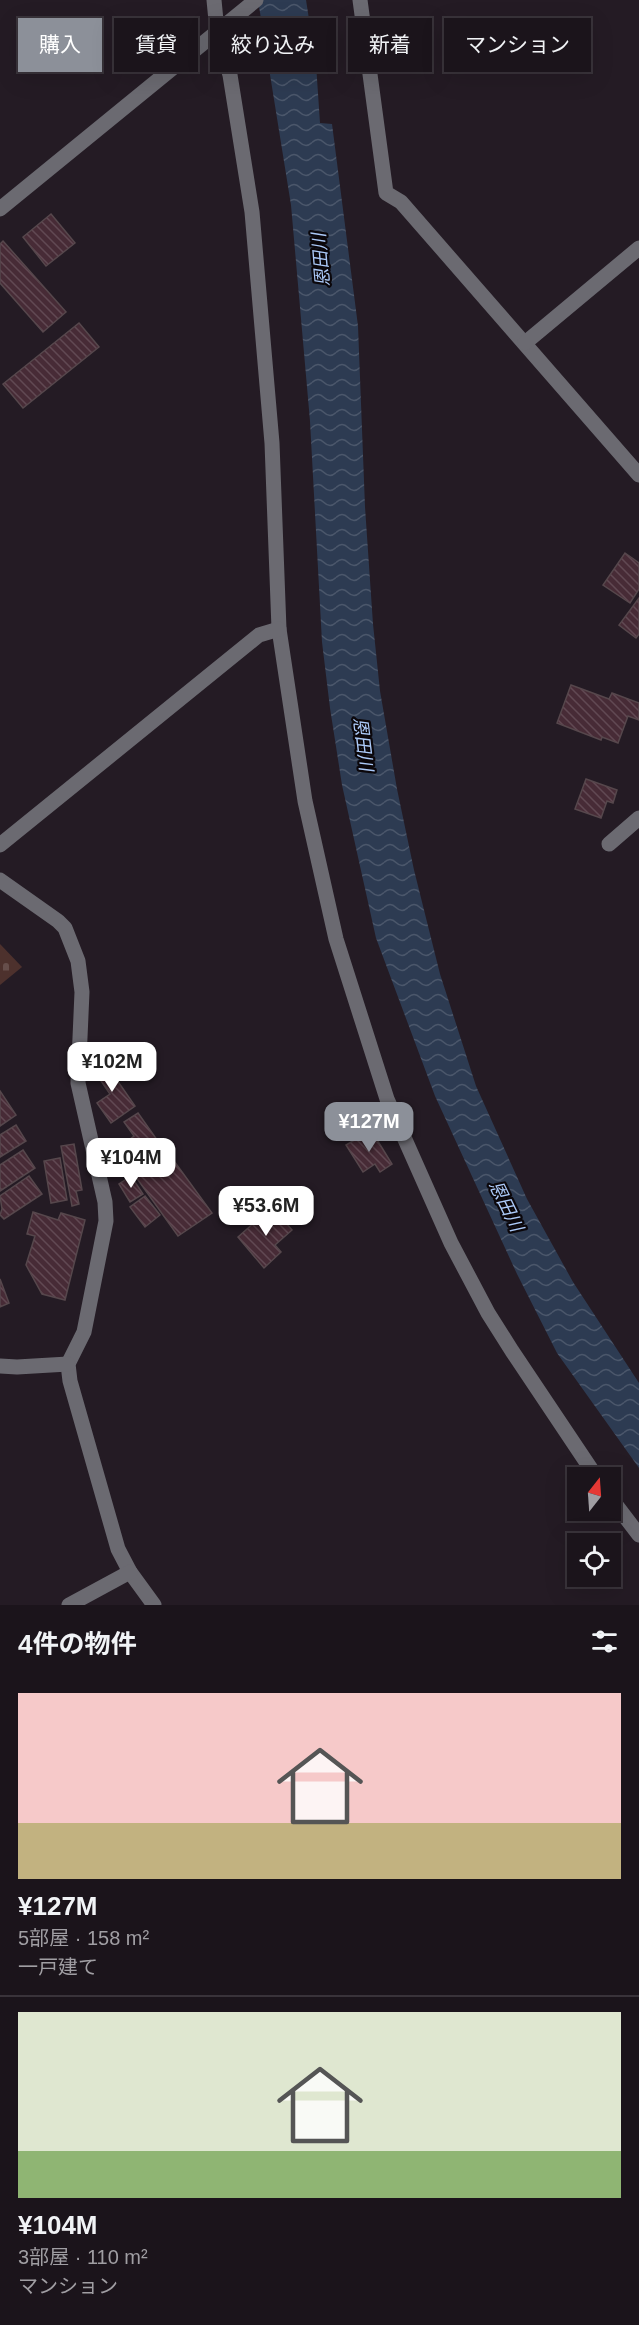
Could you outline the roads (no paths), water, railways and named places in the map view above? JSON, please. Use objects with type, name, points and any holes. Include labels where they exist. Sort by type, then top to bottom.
[{"type":"street","points":[[214,0],[219,18]]},
{"type":"street","points":[[233,18],[256,0]]},
{"type":"street","points":[[360,0],[386,193],[401,202],[639,475]]},
{"type":"street","points":[[0,209],[210,37]]},
{"type":"street","points":[[230,72],[252,212],[272,443],[279,629],[305,801],[336,939],[387,1099],[451,1243],[488,1313],[552,1414],[589,1467]]},
{"type":"street","points":[[525,343],[639,248]]},
{"type":"street","points":[[0,845],[259,635],[279,629]]},
{"type":"street","points":[[609,844],[639,818]]},
{"type":"street","points":[[0,880],[65,928],[78,961],[82,992],[78,1083],[105,1202],[106,1221],[84,1332],[68,1364],[70,1381],[118,1549],[129,1572],[154,1605]]},
{"type":"street","points":[[0,1366],[68,1364]]},
{"type":"street","points":[[621,1511],[639,1535]]},
{"type":"street","points":[[69,1605],[129,1572]]},
{"type":"water","points":[[258,0],[306,0],[309,18],[261,18]]},
{"type":"water","name":"恩田川","points":[[270,72],[317,72],[320,123],[332,124],[358,326],[365,507],[380,691],[414,870],[440,974],[476,1086],[527,1199],[573,1282],[639,1383],[639,1468],[557,1353],[517,1274],[435,1096],[376,938],[342,785],[322,642],[310,421],[291,205]]}]
